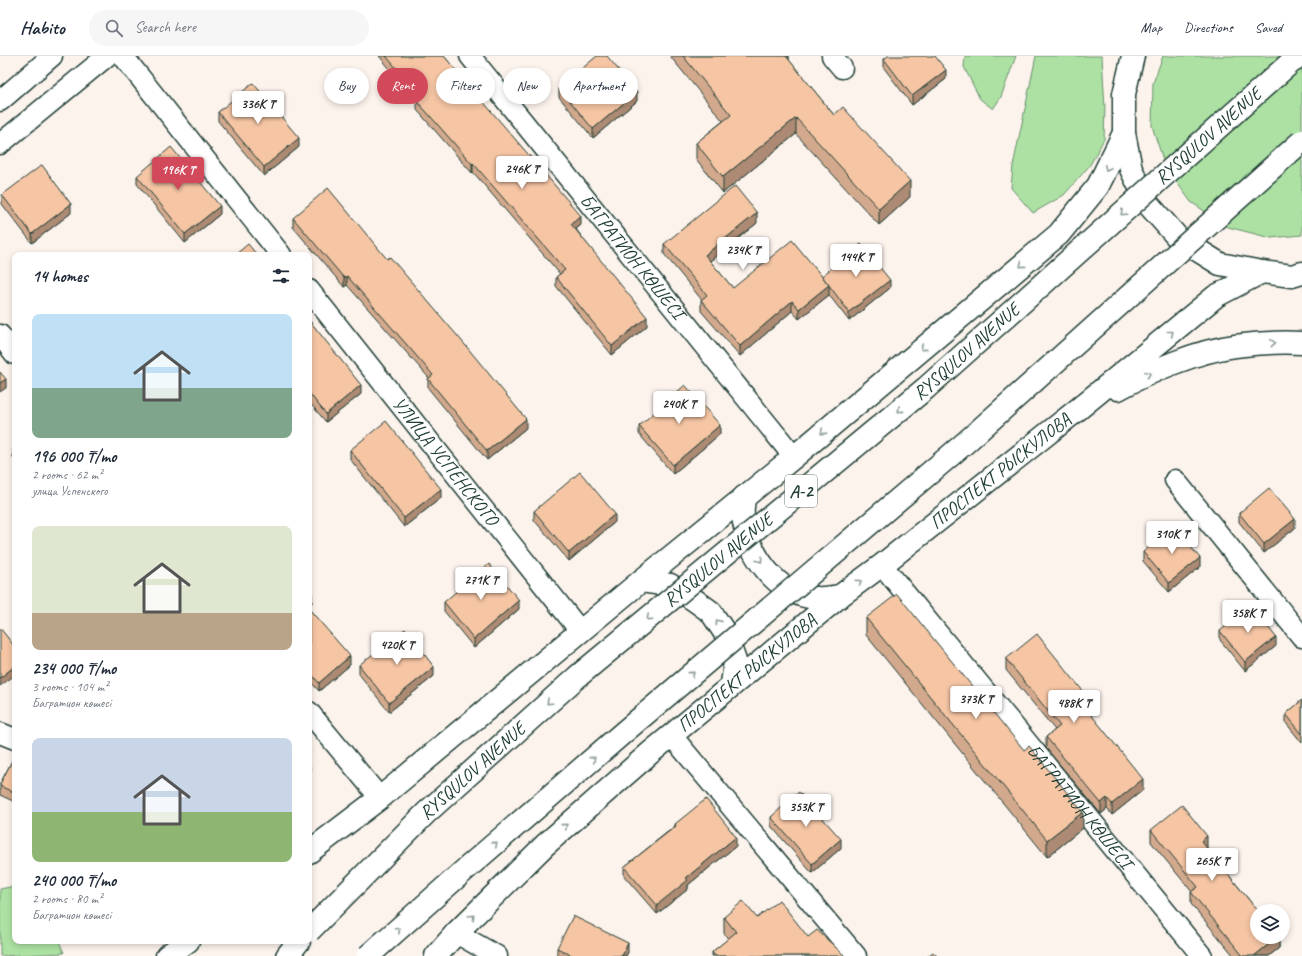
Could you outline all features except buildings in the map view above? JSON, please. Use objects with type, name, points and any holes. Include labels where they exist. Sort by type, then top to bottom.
[{"type":"main road","points":[[1133,56],[1124,94],[1124,133],[1131,169],[1148,204],[1178,238],[1220,264],[1292,276],[1302,273]]},
{"type":"main road","name":"RYSQULOV AVENUE","points":[[312,928],[426,813],[577,677],[926,388],[1298,56]]},
{"type":"main road","points":[[312,850],[380,798],[641,581],[794,457],[1059,234],[1098,186],[1124,133]]},
{"type":"main road","points":[[368,956],[624,732],[965,443],[1302,142]]},
{"type":"main road","points":[[1076,411],[1216,296],[1262,272]]},
{"type":"main road","points":[[1076,411],[1136,378],[1191,356],[1234,346],[1284,342],[1302,343]]},
{"type":"main road","name":"ПРОСПЕКТ РЫСКУЛОВА","points":[[436,956],[456,933],[544,845],[671,735],[840,596],[882,565],[1076,411]]},
{"type":"main road","points":[[744,497],[743,514],[751,546],[764,568],[778,583],[796,594],[816,598],[840,596]]},
{"type":"main road","points":[[641,581],[670,585],[693,598],[711,612],[725,633],[735,661],[732,685]]},
{"type":"main road","points":[[167,956],[184,944]]},
{"type":"main road","points":[[287,956],[297,944]]},
{"type":"street","points":[[0,100],[52,56]]},
{"type":"street","points":[[0,144],[107,56]]},
{"type":"street","points":[[123,56],[279,252]]},
{"type":"street","name":"БАГРАТИОН КӨШЕСІ","points":[[470,56],[794,457]]},
{"type":"street","name":"УЛИЦА УСПЕНСКОГО","points":[[312,294],[581,632]]},
{"type":"street","points":[[0,335],[12,350]]},
{"type":"street","points":[[1174,480],[1302,637]]},
{"type":"street","name":"БАГРАТИОН КӨШЕСІ","points":[[882,565],[1202,956]]},
{"type":"street","points":[[312,716],[380,798]]},
{"type":"street","points":[[0,733],[12,738]]},
{"type":"street","points":[[671,735],[856,956]]},
{"type":"street","points":[[456,933],[497,956]]},
{"type":"green space","points":[[965,56],[1016,56],[1001,97],[993,109],[980,99],[964,67]]},
{"type":"green space","points":[[1036,56],[1102,56],[1105,108],[1104,139],[1090,165],[1064,195],[1033,213],[1011,188],[1013,166]]},
{"type":"green space","points":[[1163,56],[1302,56],[1302,235],[1271,238],[1228,227],[1191,202],[1165,166],[1152,126],[1153,83]]},
{"type":"green space","points":[[10,887],[12,888],[12,944],[60,944],[64,953],[0,956],[0,889]]}]
